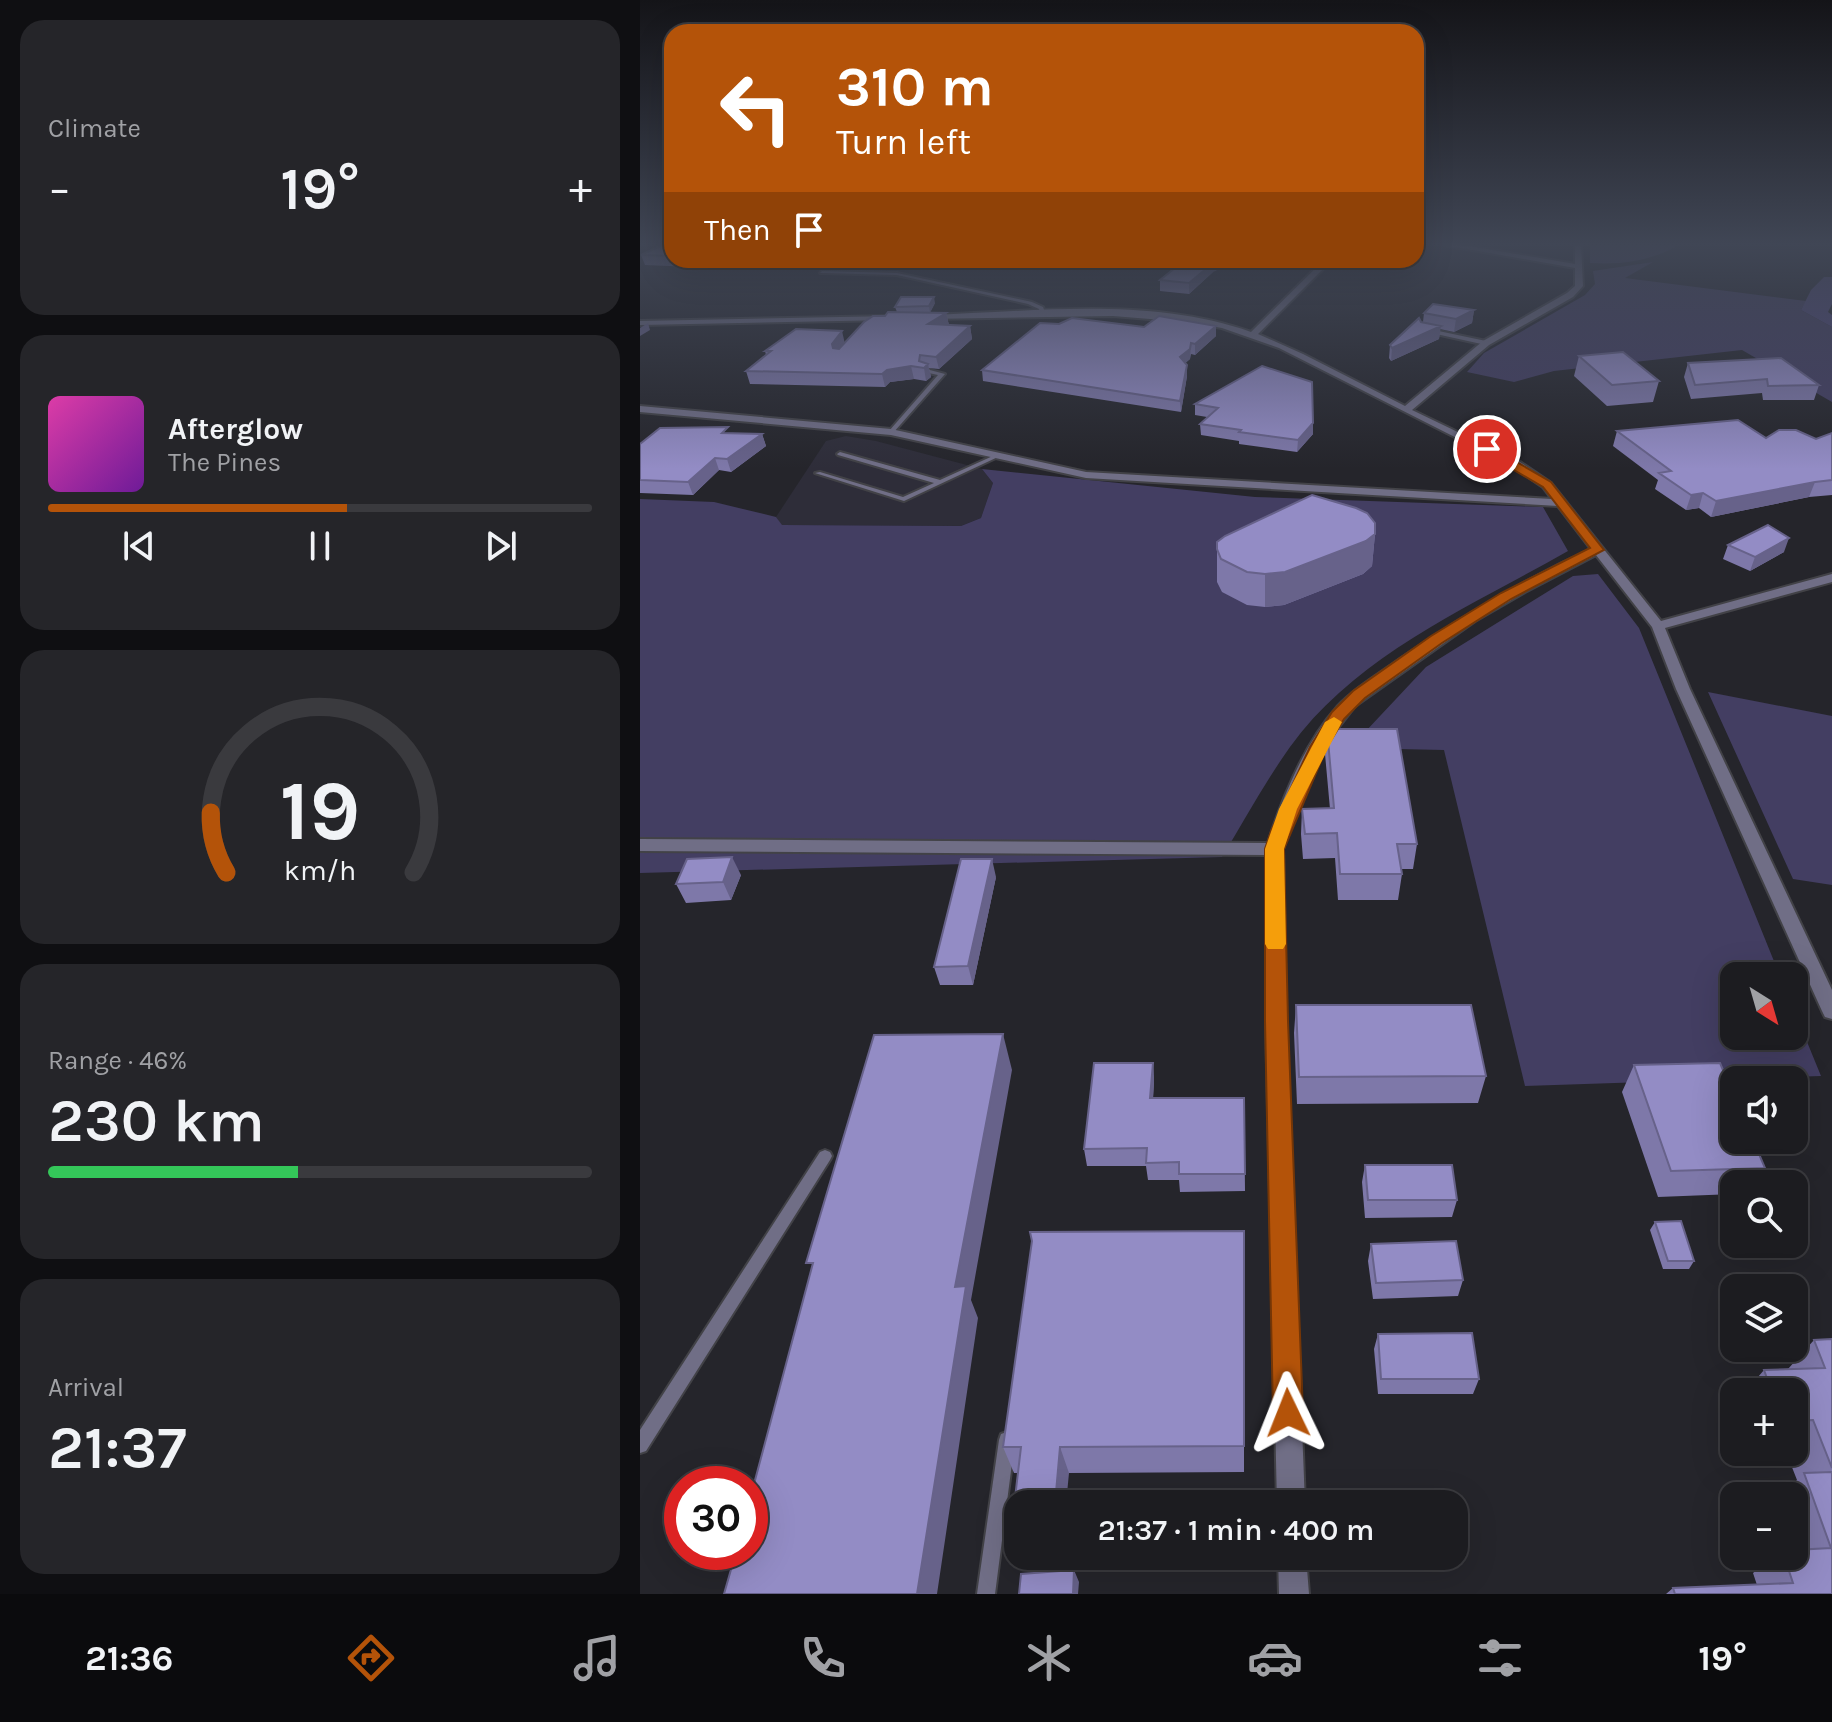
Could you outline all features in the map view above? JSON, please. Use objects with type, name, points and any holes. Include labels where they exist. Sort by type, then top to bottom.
[{"type":"street","points":[[640,323],[887,319]]},
{"type":"street","points":[[1183,319],[1253,335],[1531,473],[1547,485],[1658,626],[1683,689],[1832,1011]]},
{"type":"street","points":[[1253,335],[1269,319]]},
{"type":"street","points":[[1406,410],[1486,343],[1527,319]]},
{"type":"street","points":[[640,409],[891,432],[1086,475],[1150,482],[1561,503]]},
{"type":"street","points":[[1291,1490],[1276,1021],[1275,849],[1288,809],[1318,747],[1338,716],[1359,695],[1436,639],[1506,596],[1598,550]]},
{"type":"street","points":[[1658,626],[1832,578]]},
{"type":"street","points":[[640,845],[1275,849]]},
{"type":"street","points":[[1293,1570],[1294,1594]]},
{"type":"lane","points":[[1422,331],[1486,343]]},
{"type":"lane","points":[[891,432],[942,374],[926,371]]},
{"type":"lane","points":[[840,454],[939,482]]},
{"type":"lane","points":[[818,473],[904,499],[997,456]]},
{"type":"lane","points":[[640,1445],[825,1156]]},
{"type":"lane","points":[[986,1594],[1009,1425]]},
{"type":"shaded area","points":[[1543,319],[1818,319],[1832,327],[1832,402],[1742,350],[1554,371],[1514,382],[1467,372],[1484,353]]},
{"type":"shaded area","points":[[1818,319],[1832,319],[1832,327]]},
{"type":"shaded area","points":[[846,436],[982,469],[993,483],[981,518],[961,526],[781,525],[776,517],[826,441]]},
{"type":"shaded area","points":[[982,469],[1255,497],[1543,507],[1568,551],[1418,635],[1348,685],[1317,714],[1290,747],[1222,857],[640,873],[640,499],[714,502],[776,517],[782,525],[961,526],[981,518],[993,483]]},
{"type":"shaded area","points":[[1598,574],[1639,628],[1774,962],[1720,962],[1720,1050],[1808,1050],[1808,1044],[1821,1076],[1808,1076],[1808,1066],[1720,1066],[1720,1079],[1525,1086],[1444,750],[1350,748],[1426,667],[1573,576]]},
{"type":"shaded area","points":[[1708,692],[1832,716],[1832,885],[1793,879]]},
{"type":"building","points":[[868,319],[936,319],[928,324],[970,326],[936,357],[920,355],[919,361],[928,364],[924,368],[911,366],[887,370],[882,374],[746,371],[771,351],[765,351],[796,329],[842,331],[832,344],[833,348],[839,349]]},
{"type":"building","points":[[1069,319],[1083,319],[1144,327],[1154,319],[1178,319],[1216,326],[1195,344],[1191,343],[1190,349],[1180,357],[1187,365],[1180,401],[982,370],[1040,323],[1059,324]]},
{"type":"building","points":[[1418,319],[1441,326],[1392,348],[1390,345]]},
{"type":"building","points":[[1623,352],[1659,381],[1612,385],[1579,356]]},
{"type":"building","points":[[1781,358],[1819,385],[1768,386],[1767,379],[1695,385],[1688,363]]},
{"type":"building","points":[[1262,366],[1312,382],[1313,423],[1298,440],[1200,424],[1218,408],[1195,404]]},
{"type":"building","points":[[1738,420],[1766,438],[1779,430],[1796,430],[1816,439],[1832,433],[1832,480],[1716,501],[1703,493],[1691,495],[1659,473],[1671,471],[1617,431]]},
{"type":"building","points":[[728,427],[722,433],[762,434],[727,459],[715,458],[688,482],[640,480],[640,444],[660,428]]},
{"type":"building","points":[[1312,495],[1367,513],[1375,523],[1375,534],[1366,541],[1285,572],[1247,572],[1221,559],[1217,542],[1225,536]]},
{"type":"building","points":[[1768,525],[1789,538],[1755,557],[1728,545]]},
{"type":"building","points":[[1327,729],[1397,729],[1417,844],[1397,844],[1402,874],[1340,874],[1337,833],[1305,834],[1302,809],[1334,808]]},
{"type":"building","points":[[732,857],[723,882],[676,884],[687,859]]},
{"type":"building","points":[[961,859],[992,859],[968,966],[934,967]]},
{"type":"building","points":[[1296,1005],[1471,1005],[1486,1076],[1299,1077]]},
{"type":"building","points":[[1003,1034],[955,1287],[966,1286],[917,1594],[724,1594],[731,1570],[768,1570],[768,1466],[759,1466],[813,1263],[806,1263],[874,1035]]},
{"type":"building","points":[[1094,1063],[1153,1063],[1150,1098],[1244,1098],[1245,1174],[1179,1174],[1179,1162],[1146,1163],[1147,1148],[1084,1149]]},
{"type":"building","points":[[1720,1063],[1720,1154],[1759,1154],[1765,1168],[1671,1171],[1634,1065]]},
{"type":"building","points":[[1365,1165],[1452,1165],[1457,1200],[1368,1200]]},
{"type":"building","points":[[1681,1221],[1694,1261],[1668,1261],[1655,1222]]},
{"type":"building","points":[[1244,1231],[1244,1446],[1060,1447],[1056,1490],[1016,1490],[1021,1447],[1003,1447],[1032,1241],[1030,1232]]},
{"type":"building","points":[[1456,1241],[1463,1280],[1376,1283],[1371,1244]]},
{"type":"building","points":[[1472,1333],[1479,1379],[1381,1379],[1378,1334]]},
{"type":"building","points":[[1832,1339],[1832,1468],[1813,1420],[1808,1420],[1808,1378],[1767,1378],[1764,1370],[1825,1368],[1814,1340]]},
{"type":"building","points":[[1832,1472],[1832,1594],[1675,1594],[1673,1588],[1793,1583],[1789,1570],[1808,1570],[1808,1549],[1831,1548],[1804,1473]]},
{"type":"building","points":[[1074,1570],[1073,1594],[1019,1594],[1021,1574]]},
{"type":"slow traffic","points":[[1276,944],[1275,849],[1288,809],[1318,747],[1334,722]]},
{"type":"route","points":[[1288,1413],[1276,1021],[1275,849],[1280,831],[1318,747],[1338,716],[1359,695],[1436,639],[1506,596],[1598,550],[1547,485],[1487,449]]}]
